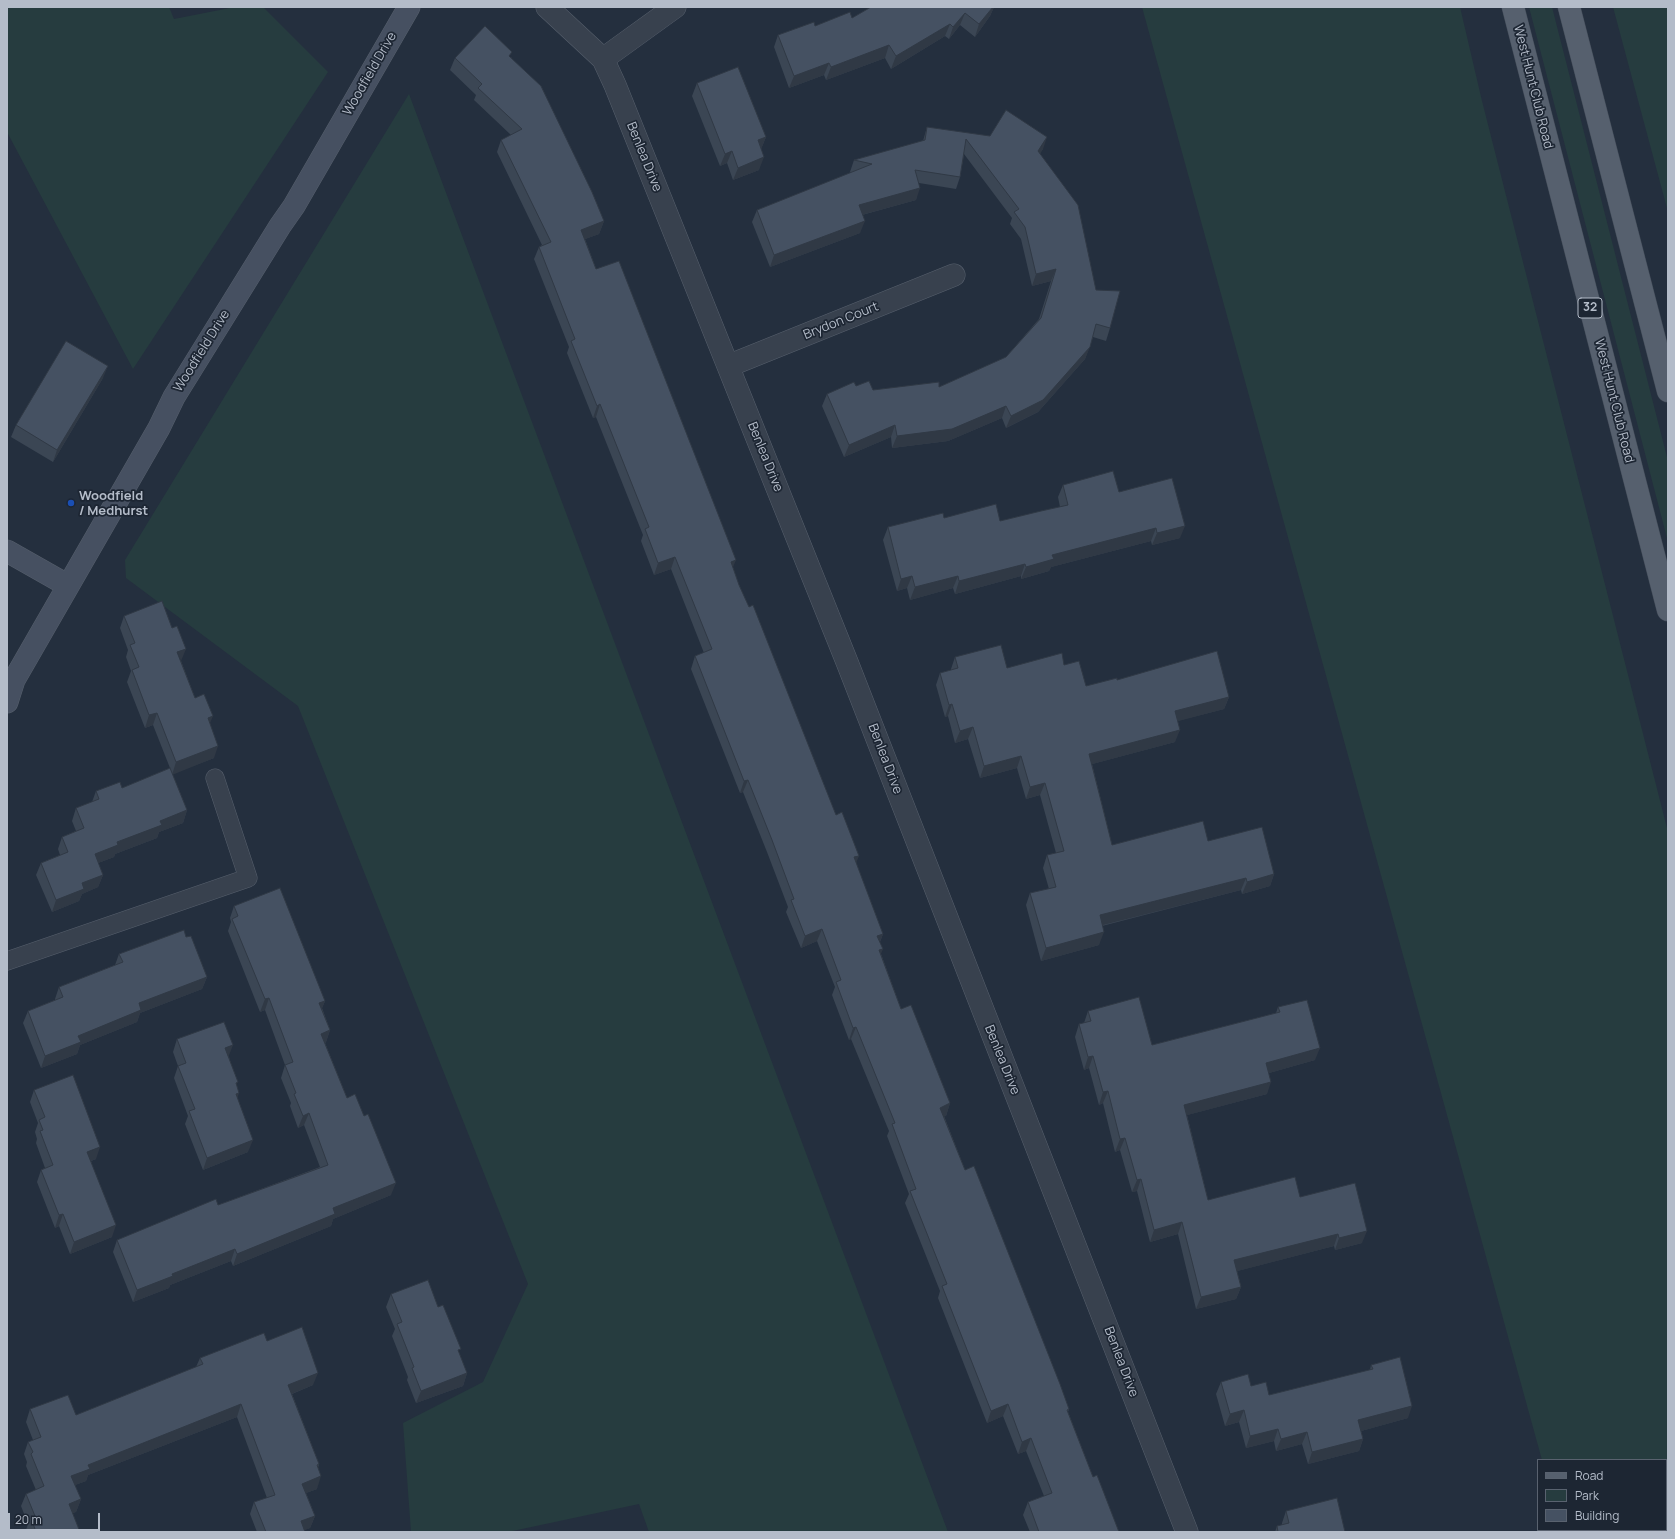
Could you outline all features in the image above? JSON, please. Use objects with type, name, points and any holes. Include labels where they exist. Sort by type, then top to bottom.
[{"type":"main road","name":"West Hunt Club Road","points":[[1513,7],[1668,610]]},
{"type":"main road","points":[[1569,7],[1668,391]]},
{"type":"street","name":"Woodfield Drive","points":[[7,702],[14,680],[67,585],[159,428],[174,397],[280,226],[294,206],[409,7]]},
{"type":"street","name":"Benlea Drive","points":[[547,7],[603,59],[847,662],[1188,1532]]},
{"type":"street","points":[[603,59],[675,7]]},
{"type":"street","name":"Brydon Court","points":[[728,366],[954,275]]},
{"type":"street","points":[[7,551],[67,585]]},
{"type":"lane","points":[[7,961],[248,878],[215,778]]},
{"type":"green space","points":[[7,7],[169,7],[174,19],[235,7],[263,7],[328,72],[133,369],[7,132]]},
{"type":"green space","points":[[1142,7],[1460,7],[1482,101],[1668,832],[1668,1532],[1562,1531],[1667,1531],[1667,1459],[1542,1459]]},
{"type":"green space","points":[[1529,7],[1552,7],[1668,461],[1668,542]]},
{"type":"green space","points":[[1613,7],[1668,7],[1668,212]]},
{"type":"green space","points":[[409,94],[948,1532],[649,1532],[639,1504],[508,1532],[411,1532],[403,1423],[483,1382],[528,1284],[298,706],[126,578],[125,560]]},
{"type":"building","points":[[871,7],[993,7],[979,24],[965,13],[953,27],[950,24],[896,56],[889,45],[831,67],[829,63],[794,76],[778,35],[814,22],[815,26],[850,12],[852,18]]},
{"type":"building","points":[[485,26],[512,52],[509,56],[541,86],[592,192],[604,221],[581,230],[596,269],[619,261],[736,560],[731,562],[739,585],[749,607],[753,605],[836,815],[842,812],[859,856],[854,857],[883,934],[877,936],[883,949],[879,950],[901,1009],[911,1005],[950,1103],[940,1108],[965,1170],[974,1166],[1060,1384],[1069,1409],[1067,1410],[1093,1477],[1097,1475],[1119,1532],[1039,1532],[1028,1502],[1052,1493],[1031,1438],[1022,1442],[1008,1404],[991,1411],[942,1286],[947,1284],[910,1191],[916,1189],[892,1124],[895,1123],[856,1027],[853,1028],[836,982],[841,980],[822,929],[805,936],[791,900],[794,899],[772,840],[748,780],[744,781],[695,656],[712,649],[675,557],[658,563],[645,529],[649,527],[600,404],[597,406],[571,341],[575,339],[539,247],[551,242],[501,140],[522,129],[478,88],[482,84],[455,58]]},
{"type":"building","points":[[738,67],[766,137],[758,140],[764,157],[738,168],[732,151],[725,154],[697,83]]},
{"type":"building","points":[[1006,110],[1047,137],[1038,151],[1078,205],[1096,290],[1120,291],[1110,328],[1096,324],[1090,347],[1043,400],[1011,416],[1006,406],[952,429],[897,436],[895,425],[849,445],[827,394],[854,382],[856,386],[869,381],[873,390],[939,382],[939,387],[1006,357],[1041,318],[1056,269],[1036,274],[1025,227],[1014,212],[1019,209],[966,139],[960,177],[915,170],[920,188],[859,205],[865,221],[774,255],[757,210],[872,164],[854,160],[925,140],[927,127],[990,136]]},
{"type":"building","points":[[66,341],[108,366],[57,450],[16,425]]},
{"type":"building","points":[[1113,471],[1119,492],[1172,478],[1185,526],[1157,533],[1156,528],[1052,555],[1054,559],[1026,567],[1025,564],[959,581],[958,576],[915,587],[912,576],[901,579],[888,527],[943,513],[944,518],[996,504],[1000,521],[1068,505],[1063,485]]},
{"type":"building","points":[[162,601],[172,628],[177,626],[186,649],[177,652],[195,698],[204,694],[213,716],[208,718],[218,746],[176,762],[157,713],[149,715],[132,670],[139,667],[130,645],[135,643],[124,616]]},
{"type":"building","points":[[1001,645],[1007,668],[1062,653],[1064,665],[1079,661],[1086,686],[1117,678],[1117,680],[1217,651],[1229,697],[1175,711],[1180,730],[1089,754],[1112,845],[1203,821],[1208,841],[1262,827],[1274,874],[1247,882],[1246,878],[1100,915],[1104,932],[1046,948],[1030,893],[1056,887],[1047,855],[1064,851],[1045,783],[1030,787],[1021,756],[984,766],[973,727],[960,731],[952,704],[949,705],[940,673],[958,668],[955,657]]},
{"type":"building","points":[[170,768],[187,810],[160,821],[162,825],[117,842],[118,845],[95,854],[103,875],[82,883],[84,889],[56,900],[41,863],[68,852],[62,837],[84,828],[76,808],[99,799],[96,791],[120,782],[122,788]]},
{"type":"building","points":[[280,888],[325,1001],[319,1003],[330,1030],[321,1034],[347,1098],[355,1094],[364,1116],[368,1114],[396,1183],[333,1208],[335,1214],[237,1254],[235,1249],[172,1274],[173,1276],[137,1290],[117,1240],[216,1199],[218,1205],[328,1165],[309,1113],[303,1116],[294,1094],[296,1093],[285,1065],[293,1062],[269,998],[265,999],[232,919],[238,916],[234,906]]},
{"type":"building","points":[[184,930],[186,937],[191,936],[207,977],[139,1003],[141,1010],[78,1036],[81,1042],[45,1056],[28,1011],[63,997],[59,987],[123,962],[119,954]]},
{"type":"building","points":[[1139,997],[1152,1045],[1280,1012],[1278,1007],[1307,1000],[1320,1048],[1266,1063],[1271,1082],[1184,1105],[1208,1200],[1295,1177],[1300,1197],[1355,1183],[1367,1231],[1339,1238],[1338,1234],[1234,1260],[1241,1287],[1201,1297],[1182,1222],[1154,1230],[1141,1179],[1137,1180],[1125,1138],[1120,1139],[1108,1091],[1103,1092],[1093,1056],[1088,1057],[1079,1024],[1091,1021],[1088,1011]]},
{"type":"building","points":[[224,1022],[233,1045],[225,1048],[238,1082],[236,1083],[239,1093],[236,1094],[253,1140],[207,1158],[189,1111],[195,1109],[178,1066],[186,1063],[177,1039]]},
{"type":"building","points":[[73,1075],[100,1147],[87,1152],[116,1225],[74,1242],[63,1214],[59,1215],[41,1170],[53,1165],[40,1131],[43,1130],[39,1120],[45,1117],[34,1090]]},
{"type":"building","points":[[428,1280],[438,1307],[443,1305],[461,1349],[458,1350],[467,1373],[421,1391],[412,1368],[414,1367],[397,1324],[402,1322],[391,1294]]},
{"type":"building","points":[[302,1327],[318,1373],[288,1385],[319,1464],[317,1465],[321,1476],[302,1484],[315,1516],[301,1521],[305,1532],[266,1532],[254,1502],[275,1495],[241,1404],[88,1465],[90,1469],[71,1476],[81,1499],[69,1504],[80,1532],[36,1532],[31,1518],[35,1516],[26,1494],[44,1486],[31,1454],[33,1452],[28,1442],[41,1437],[30,1409],[68,1395],[76,1415],[203,1364],[200,1358],[264,1333],[267,1341]]},
{"type":"building","points":[[1400,1357],[1412,1406],[1358,1420],[1363,1439],[1312,1452],[1307,1432],[1281,1439],[1278,1429],[1250,1436],[1244,1410],[1230,1414],[1221,1382],[1248,1374],[1251,1386],[1266,1382],[1269,1395],[1373,1369],[1371,1365]]},
{"type":"building","points":[[1337,1498],[1345,1532],[1278,1532],[1277,1526],[1289,1523],[1286,1511]]},
{"type":"place","name":"Woodfield / Medhurst","points":[[71,503]]}]
